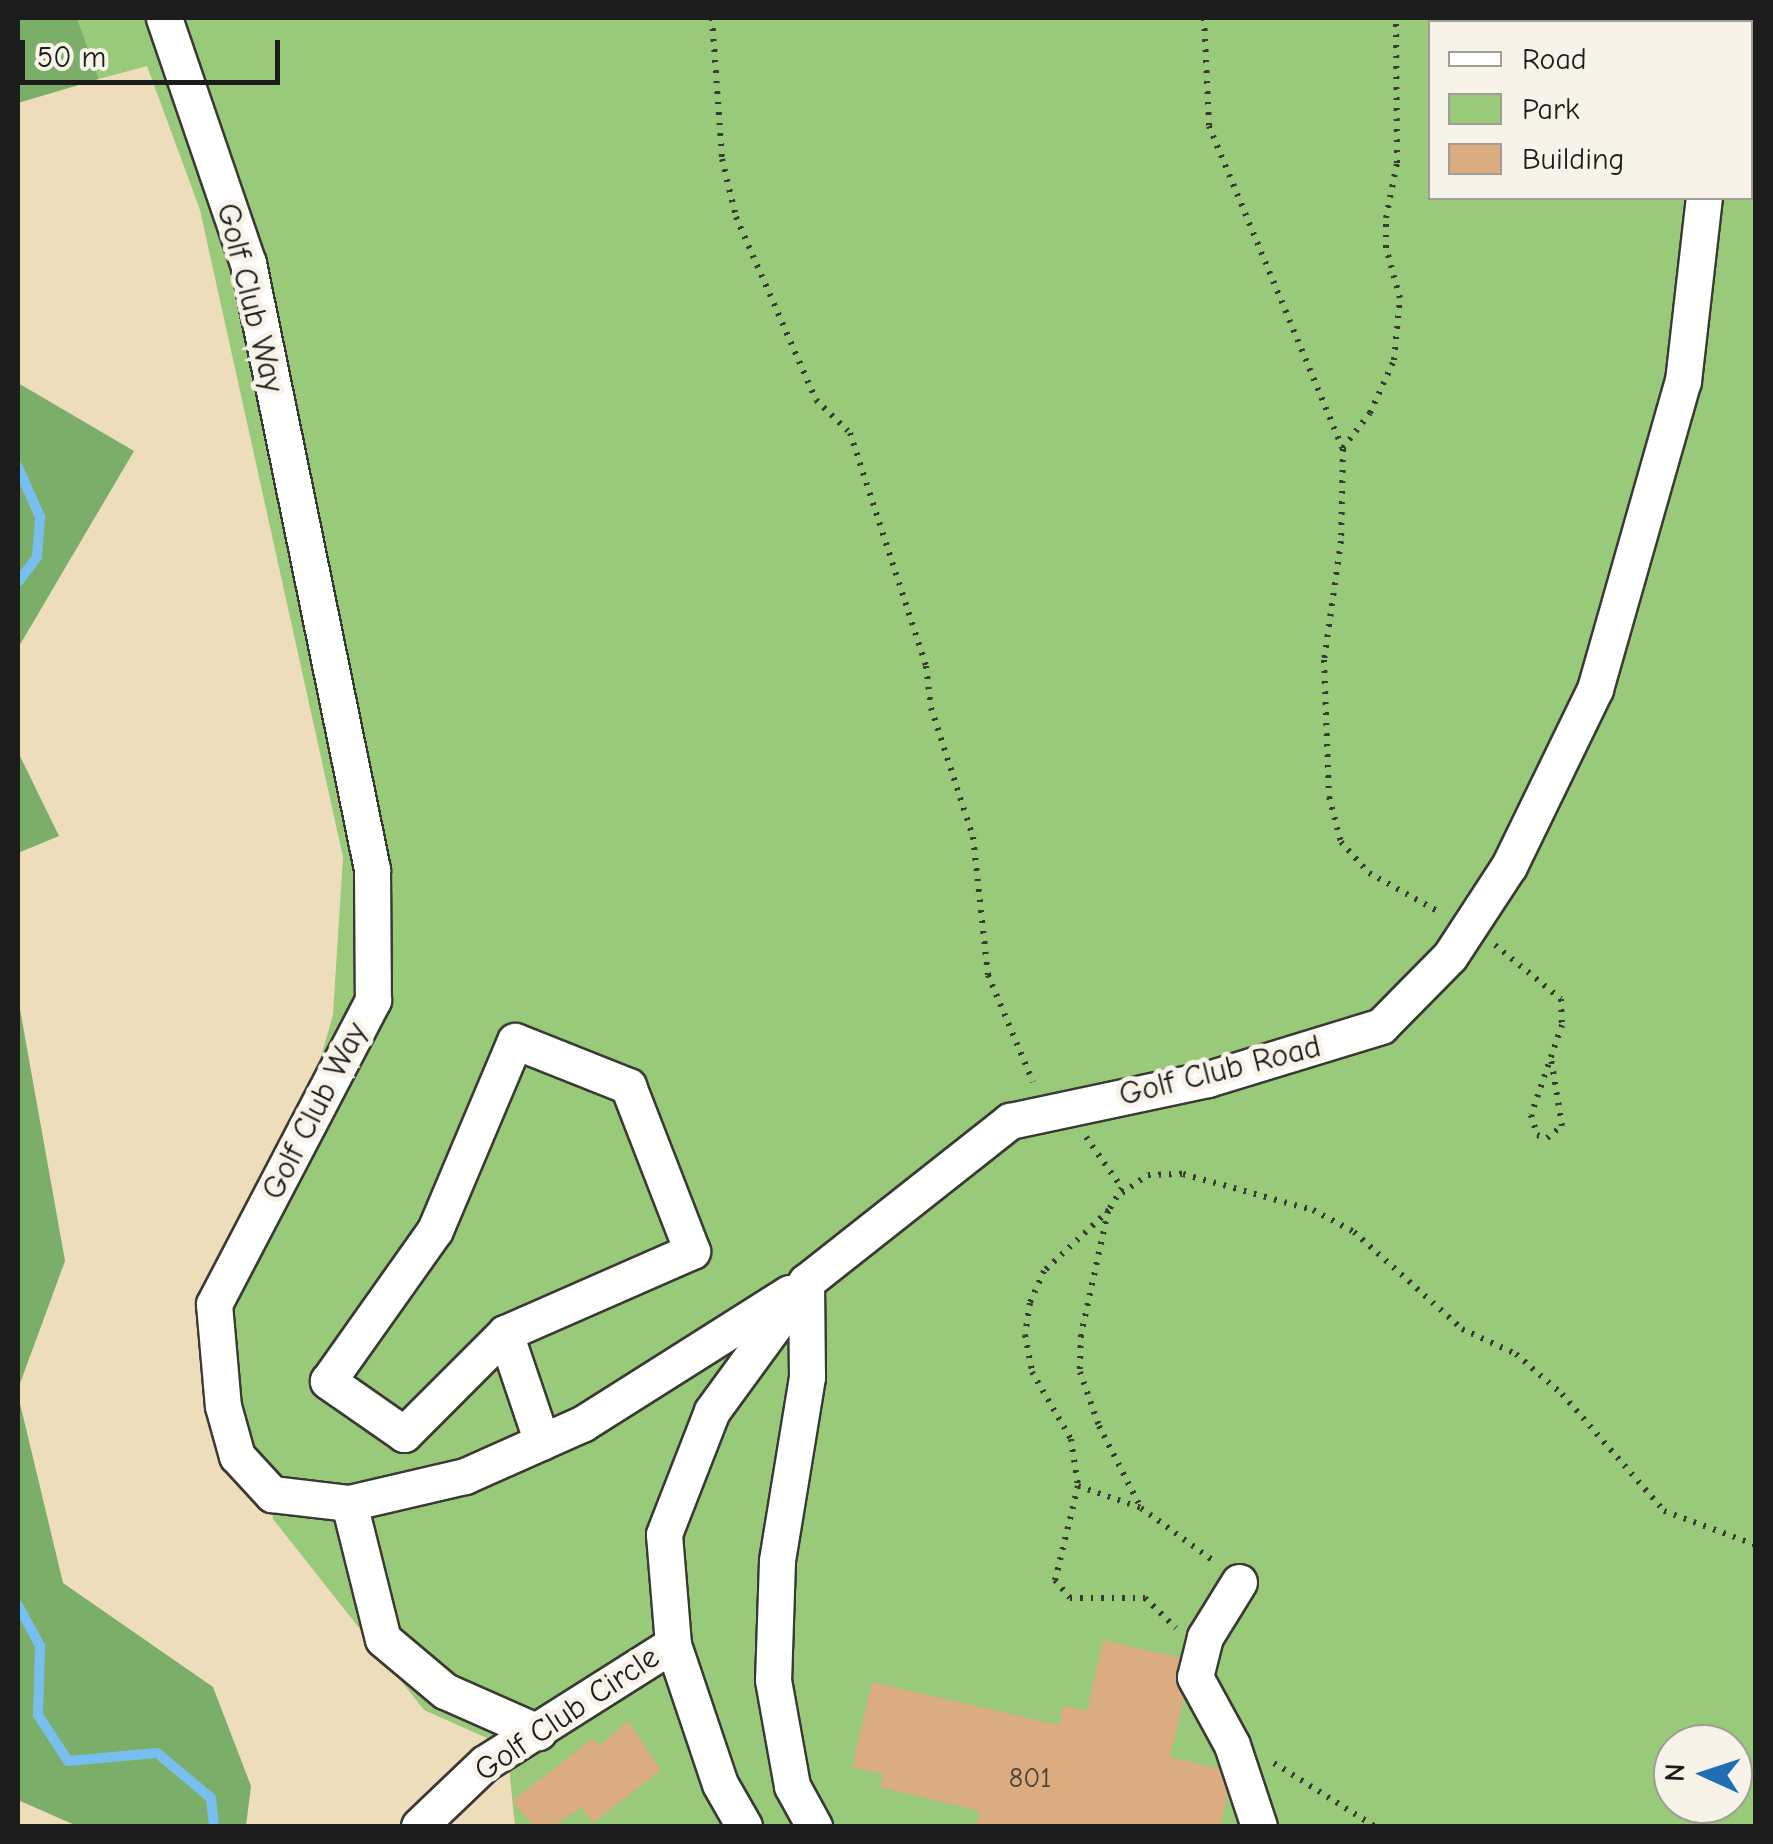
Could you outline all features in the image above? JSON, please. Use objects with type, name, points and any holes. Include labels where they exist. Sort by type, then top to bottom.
[{"type":"street","name":"Golf Club Way","points":[[164,18],[248,263],[372,869],[373,1000],[214,1304],[223,1406],[236,1456],[272,1494],[349,1503],[465,1476],[582,1424],[806,1282]]},
{"type":"street","name":"Golf Club Road","points":[[744,1826],[720,1784],[673,1644],[664,1534],[712,1410],[806,1282],[1010,1121],[1208,1079],[1381,1026],[1450,956],[1509,866],[1595,689],[1682,381],[1704,200]]},
{"type":"street","points":[[404,1434],[505,1332],[692,1252],[628,1086],[515,1042],[435,1230],[328,1381],[404,1434],[416,1487]]},
{"type":"street","points":[[806,1282],[807,1377],[776,1561],[773,1680],[792,1786],[814,1826]]},
{"type":"street","points":[[505,1332],[542,1442]]},
{"type":"street","points":[[349,1503],[382,1638],[445,1690],[538,1732]]},
{"type":"street","points":[[1239,1582],[1200,1654],[1194,1677],[1232,1745],[1259,1826]]},
{"type":"street","name":"Golf Club Circle","points":[[419,1826],[485,1763],[673,1644]]},
{"type":"path","points":[[712,18],[722,160],[736,216],[816,400],[850,434],[926,666],[932,708],[973,837],[988,975],[1035,1088],[1114,1168],[1122,1188],[1108,1211],[1081,1335],[1080,1372],[1099,1426],[1141,1508]]},
{"type":"path","points":[[1204,18],[1208,126],[1342,449],[1340,541],[1324,660],[1330,797],[1341,842],[1369,873],[1517,958],[1561,999],[1562,1025],[1531,1115],[1537,1135],[1547,1138],[1562,1126],[1551,1058]]},
{"type":"path","points":[[1342,449],[1370,413],[1394,360],[1400,298],[1386,248],[1386,218],[1397,163],[1396,18]]},
{"type":"path","points":[[1200,1654],[1145,1598],[1070,1598],[1054,1580],[1078,1486],[1071,1440],[1032,1372],[1025,1334],[1044,1271],[1108,1211],[1128,1186],[1148,1175],[1183,1174],[1313,1210],[1354,1232],[1462,1330],[1516,1354],[1562,1394],[1664,1512],[1756,1545]]},
{"type":"path","points":[[1078,1486],[1141,1508],[1239,1582]]},
{"type":"path","points":[[1232,1745],[1266,1758],[1374,1826]]},
{"type":"green space","points":[[18,18],[77,18],[99,79],[18,103]]},
{"type":"green space","points":[[77,18],[1755,18],[1755,1826],[515,1826],[507,1747],[424,1710],[273,1519],[272,1494],[237,1456],[214,1304],[296,1144],[333,1015],[343,857],[200,210],[147,66],[99,79]]},
{"type":"green space","points":[[18,383],[134,451],[18,648]]},
{"type":"green space","points":[[18,752],[59,836],[18,853]]},
{"type":"green space","points":[[18,998],[65,1261],[18,1389]]},
{"type":"green space","points":[[18,1395],[63,1583],[213,1687],[251,1786],[246,1826],[77,1826],[18,1800]]},
{"type":"building","points":[[1103,1640],[1193,1661],[1170,1757],[1233,1772],[1220,1826],[976,1826],[980,1811],[880,1787],[883,1774],[852,1767],[872,1682],[1059,1725],[1063,1705],[1087,1711]]},
{"type":"building","points":[[628,1721],[661,1770],[593,1823],[582,1808],[553,1826],[534,1826],[512,1801],[592,1739],[600,1745]]},
{"type":"waterway","points":[[18,467],[40,517],[37,557],[18,582]]},
{"type":"waterway","points":[[18,1605],[40,1646],[38,1715],[68,1761],[157,1753],[211,1798],[214,1826]]}]
